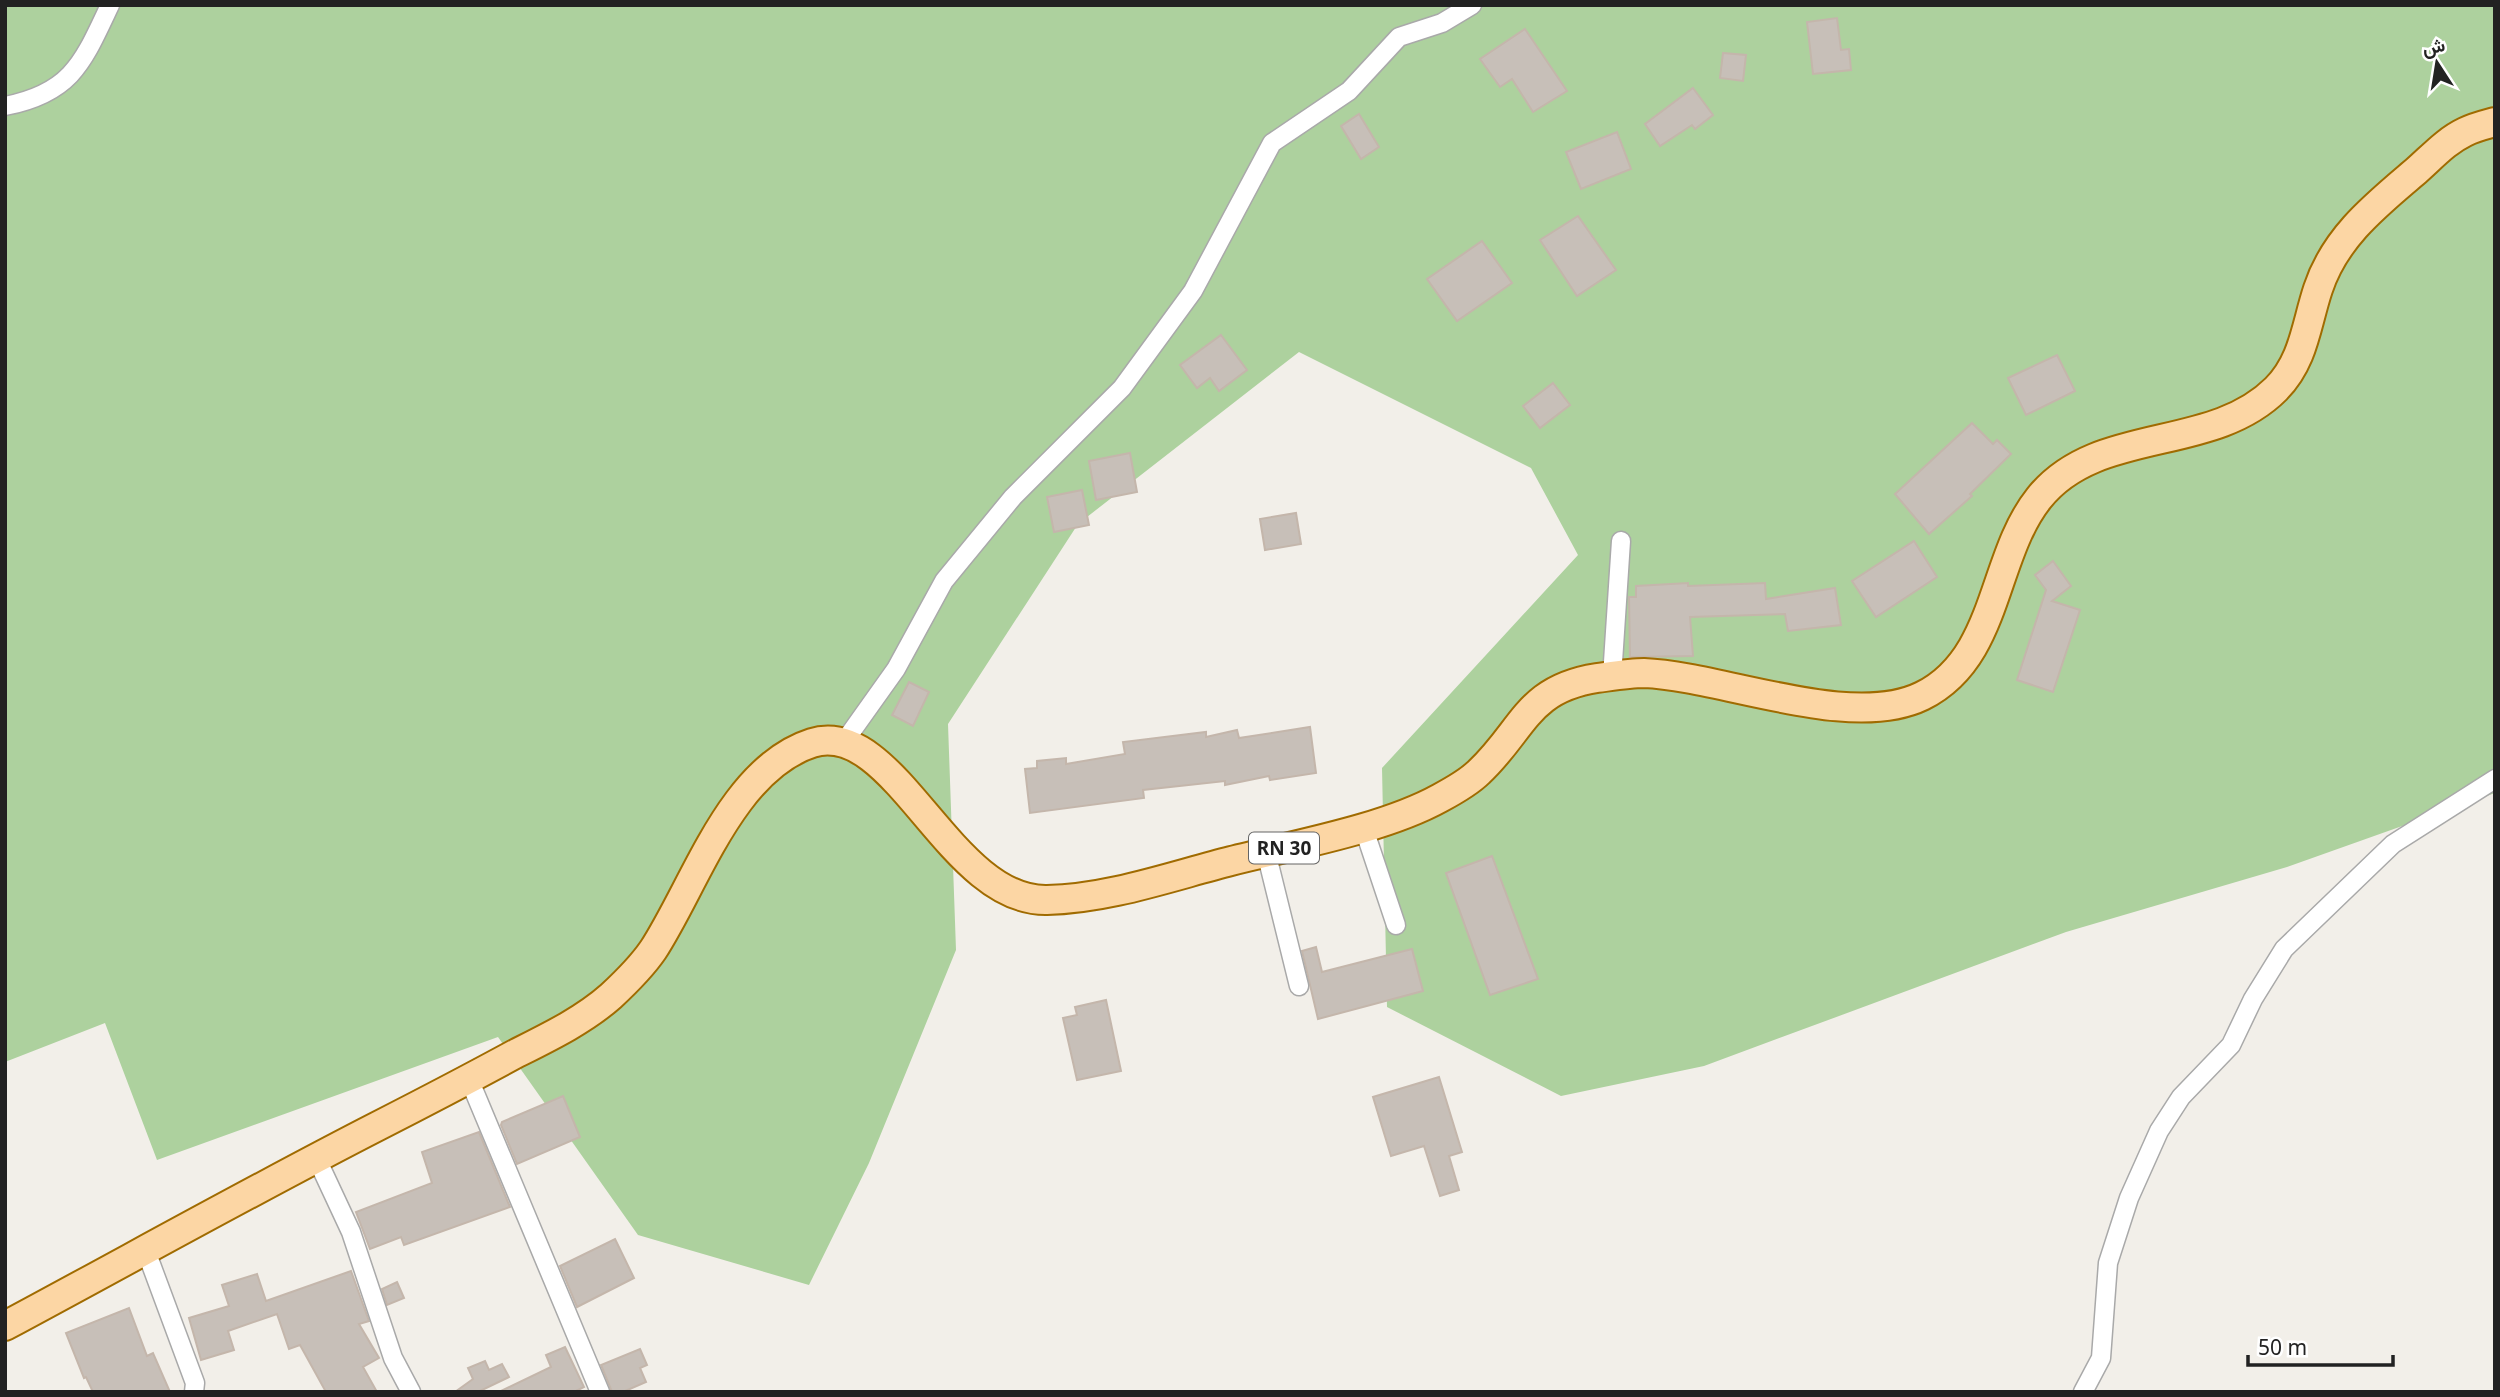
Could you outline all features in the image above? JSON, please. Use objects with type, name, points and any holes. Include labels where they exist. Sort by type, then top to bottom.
[{"type":"main road","name":"RN 30","points":[[844,742],[871,755],[941,833],[996,887],[1024,899],[1052,901],[1121,889],[1363,827],[1434,802],[1478,774],[1512,729],[1546,694],[1589,679],[1644,673],[1791,699],[1867,708],[1893,706],[1918,698],[1940,685],[1959,667],[1989,617],[2023,523],[2039,498],[2060,477],[2084,460],[2221,424],[2249,411],[2272,392],[2292,370],[2309,329],[2318,289],[2335,251],[2360,219],[2448,142],[2465,131],[2495,122]]},
{"type":"main road","points":[[5,1326],[316,1157],[558,1032],[607,1000],[650,953],[720,826],[760,778],[815,742],[844,742]]},
{"type":"street","points":[[5,106],[37,100],[79,68],[110,5]]},
{"type":"street","points":[[844,742],[896,669],[944,581],[1013,497],[1122,388],[1193,291],[1272,143],[1349,92],[1399,37],[1442,23],[1472,5]]},
{"type":"street","points":[[1612,677],[1621,541]]},
{"type":"street","points":[[2082,1392],[2101,1358],[2108,1264],[2129,1198],[2159,1131],[2181,1097],[2231,1045],[2253,999],[2284,949],[2393,844],[2495,779]]},
{"type":"street","points":[[1363,827],[1396,925]]},
{"type":"street","points":[[1266,852],[1299,986]]},
{"type":"street","points":[[469,1079],[600,1392]]},
{"type":"street","points":[[316,1157],[351,1232],[393,1358],[411,1392]]},
{"type":"street","points":[[146,1251],[195,1383],[194,1392]]},
{"type":"green space","points":[[5,5],[2495,5],[2495,793],[2287,867],[2066,932],[1704,1066],[1561,1096],[1387,1007],[1382,768],[1578,555],[1531,468],[1299,352],[1078,524],[948,724],[956,950],[869,1163],[809,1285],[638,1235],[498,1037],[157,1160],[105,1023],[5,1062]]},
{"type":"building","points":[[1837,18],[1841,50],[1849,49],[1851,70],[1813,74],[1807,22]]},
{"type":"building","points":[[1525,29],[1567,91],[1533,112],[1512,79],[1500,87],[1480,59]]},
{"type":"building","points":[[1723,53],[1746,55],[1743,81],[1720,78]]},
{"type":"building","points":[[1693,88],[1713,115],[1695,129],[1692,125],[1660,146],[1645,124]]},
{"type":"building","points":[[1359,114],[1379,147],[1361,159],[1341,126]]},
{"type":"building","points":[[1617,132],[1631,169],[1581,189],[1566,152]]},
{"type":"building","points":[[1578,216],[1616,270],[1577,296],[1540,240]]},
{"type":"building","points":[[1482,241],[1512,283],[1457,321],[1427,279]]},
{"type":"building","points":[[1221,335],[1247,370],[1219,391],[1210,378],[1197,388],[1180,365]]},
{"type":"building","points":[[2057,355],[2075,391],[2026,415],[2008,378]]},
{"type":"building","points":[[1553,383],[1570,405],[1540,428],[1523,406]]},
{"type":"building","points":[[1972,423],[1993,444],[1997,440],[2011,454],[1970,494],[1972,496],[1929,534],[1895,494]]},
{"type":"building","points":[[1130,453],[1137,492],[1096,500],[1089,461]]},
{"type":"building","points":[[1082,490],[1089,525],[1054,532],[1047,497]]},
{"type":"building","points":[[1296,513],[1301,544],[1265,550],[1260,519]]},
{"type":"building","points":[[1914,541],[1937,577],[1876,617],[1852,581]]},
{"type":"building","points":[[2053,561],[2071,586],[2052,601],[2080,610],[2053,692],[2017,680],[2046,590],[2035,575]]},
{"type":"building","points":[[1688,583],[1688,586],[1765,583],[1766,599],[1835,588],[1841,625],[1788,631],[1785,614],[1690,617],[1693,656],[1630,657],[1629,597],[1636,597],[1636,586]]},
{"type":"building","points":[[909,682],[929,692],[913,726],[892,715]]},
{"type":"building","points":[[1310,727],[1316,773],[1270,780],[1269,776],[1225,785],[1225,781],[1143,790],[1144,798],[1030,813],[1025,769],[1037,768],[1037,761],[1066,758],[1066,764],[1125,754],[1123,742],[1206,732],[1206,737],[1237,730],[1239,738]]},
{"type":"building","points":[[1492,856],[1538,979],[1490,995],[1446,873]]},
{"type":"building","points":[[1316,947],[1322,972],[1412,949],[1423,991],[1318,1019],[1302,951]]},
{"type":"building","points":[[1106,1000],[1121,1071],[1077,1080],[1063,1018],[1077,1015],[1075,1007]]},
{"type":"building","points":[[1439,1077],[1462,1152],[1449,1156],[1459,1190],[1440,1196],[1424,1146],[1391,1156],[1373,1097]]},
{"type":"building","points":[[563,1096],[580,1137],[517,1164],[502,1122]]},
{"type":"building","points":[[479,1132],[510,1207],[404,1245],[401,1237],[370,1249],[356,1212],[432,1183],[422,1152]]},
{"type":"building","points":[[615,1239],[634,1278],[577,1307],[560,1266]]},
{"type":"building","points":[[351,1271],[369,1321],[359,1324],[379,1358],[363,1367],[377,1392],[326,1392],[300,1345],[289,1349],[277,1314],[228,1331],[234,1350],[201,1360],[189,1318],[229,1306],[222,1285],[257,1274],[266,1301]]},
{"type":"building","points":[[397,1282],[404,1298],[387,1305],[382,1289]]},
{"type":"building","points":[[129,1308],[147,1356],[153,1353],[170,1392],[93,1392],[86,1377],[84,1378],[66,1333]]},
{"type":"building","points":[[565,1347],[584,1387],[574,1392],[499,1392],[551,1367],[546,1355]]},
{"type":"building","points":[[640,1349],[647,1365],[640,1368],[646,1382],[623,1392],[612,1392],[601,1365]]},
{"type":"building","points":[[485,1361],[489,1370],[502,1364],[509,1377],[478,1392],[455,1392],[473,1379],[468,1368]]}]
